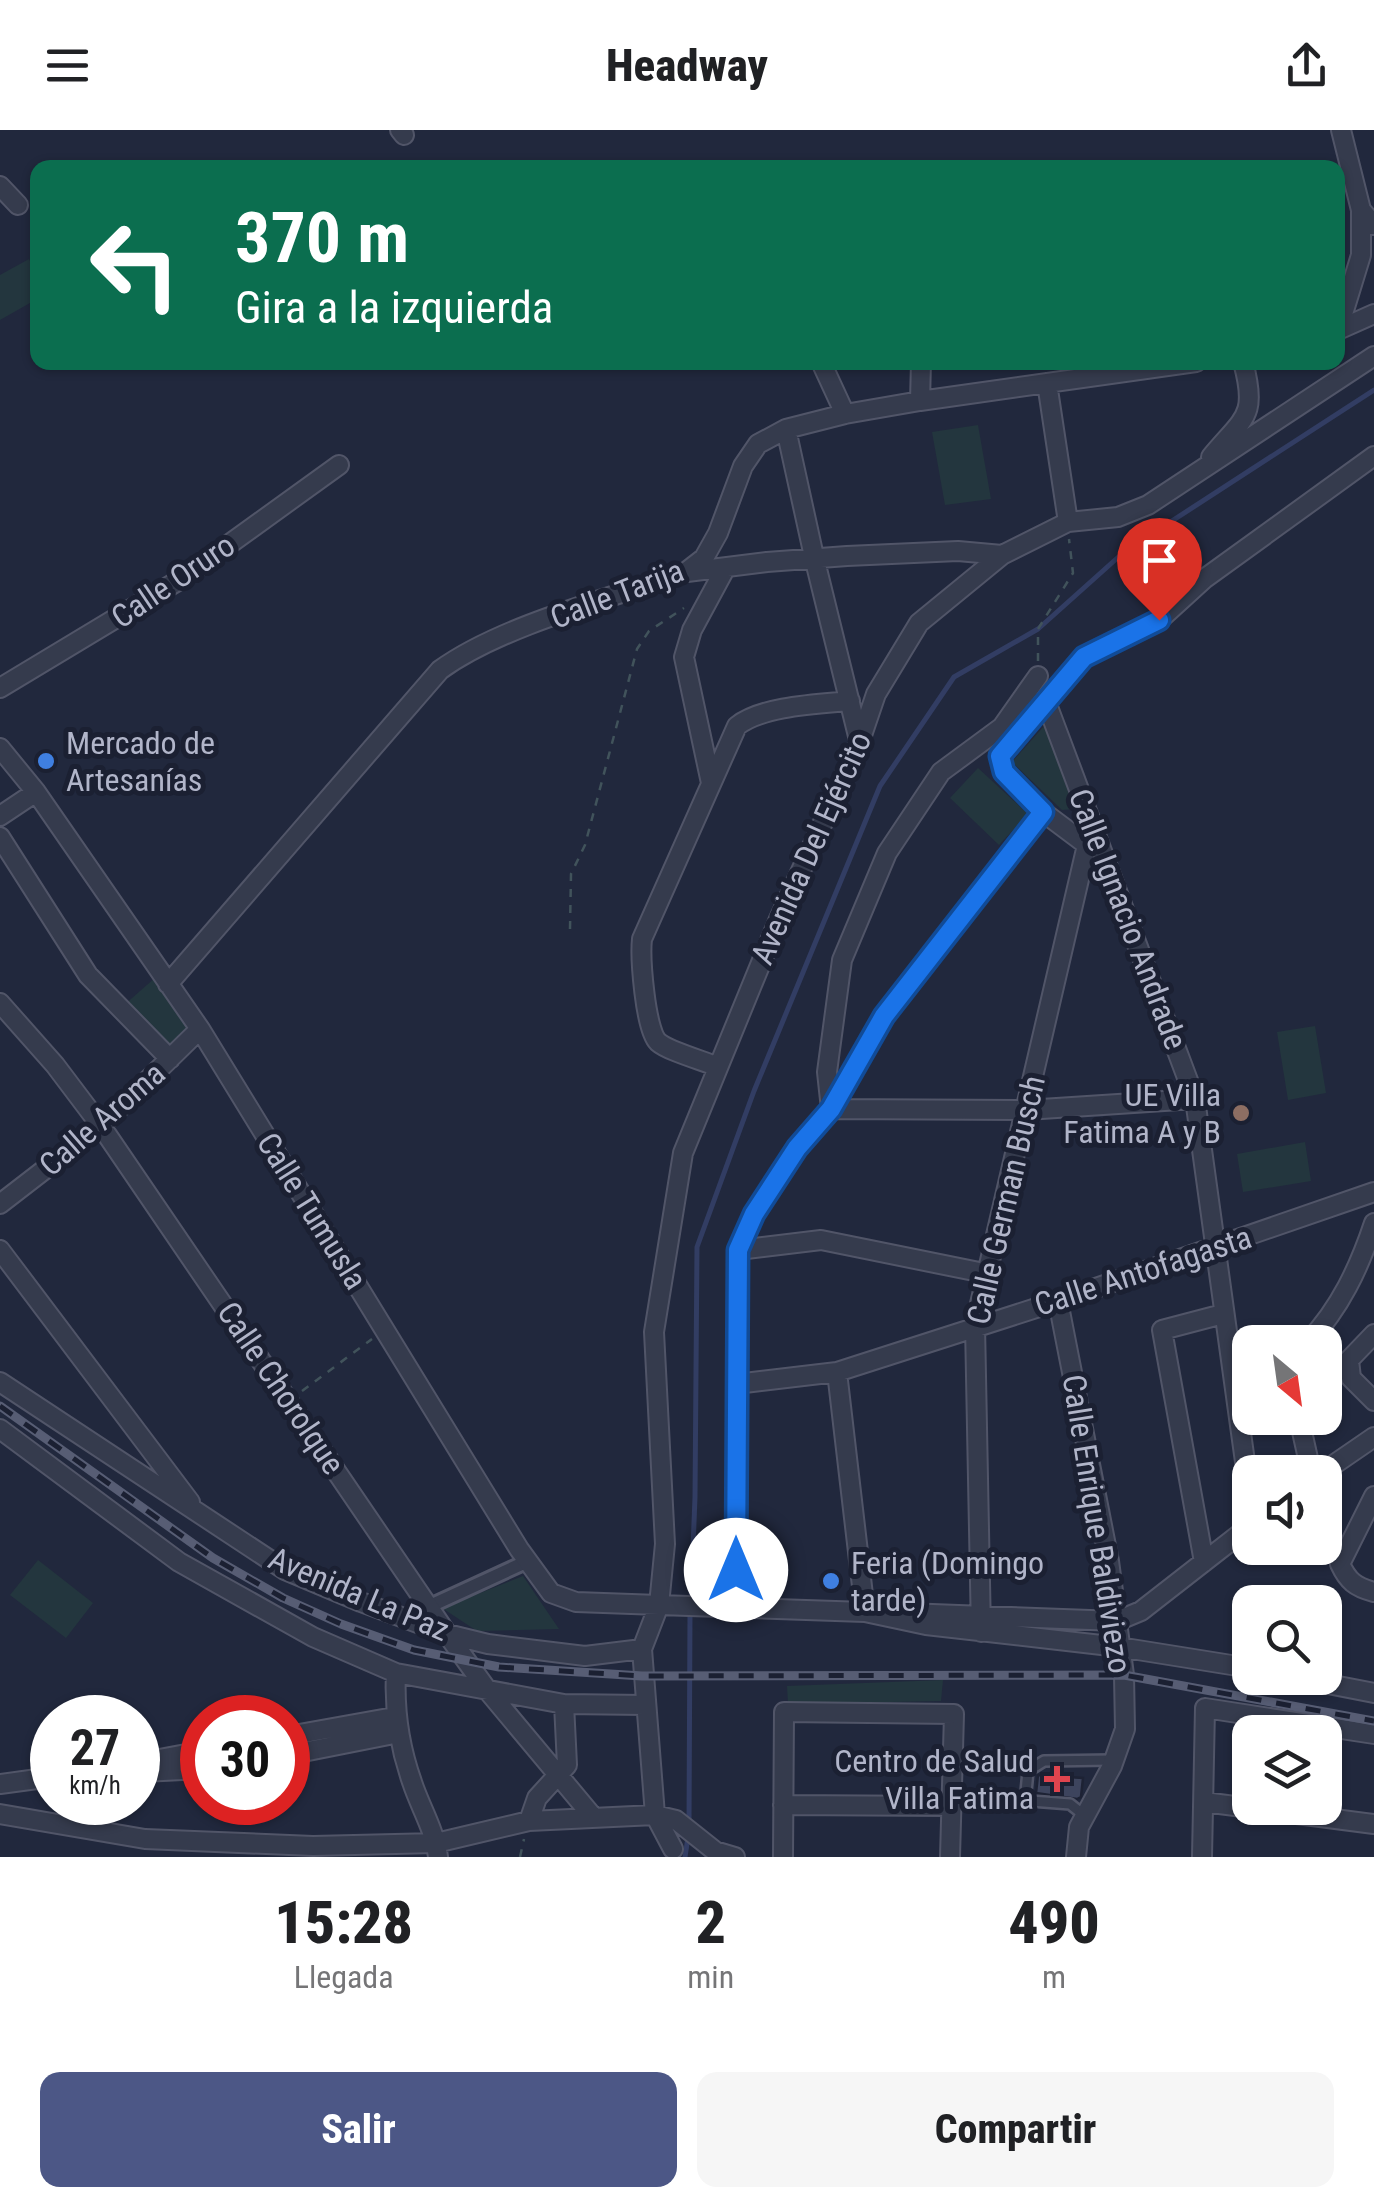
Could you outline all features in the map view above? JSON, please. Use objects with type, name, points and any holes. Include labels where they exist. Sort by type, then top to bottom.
[{"type":"street","points":[[1341,130],[1362,210],[1362,256],[1345,308]]},
{"type":"street","points":[[0,186],[18,205]]},
{"type":"street","points":[[1362,210],[1374,226]]},
{"type":"street","points":[[1345,327],[1374,314]]},
{"type":"street","name":"Avenida Del Ejército","points":[[668,1605],[654,1332],[683,1153],[778,918],[860,741],[876,694],[919,623],[1002,555],[1068,522],[1118,517],[1148,505],[1374,356]]},
{"type":"street","points":[[825,370],[844,414]]},
{"type":"street","points":[[920,402],[921,370]]},
{"type":"street","name":"Calle Tarija","points":[[168,984],[440,670],[458,656],[497,638],[686,572],[704,558],[718,533],[743,466],[758,444],[786,429],[844,414],[1047,384],[1105,370]]},
{"type":"street","points":[[1198,473],[1248,411],[1252,394],[1246,370]]},
{"type":"street","points":[[1047,384],[1068,522]]},
{"type":"street","points":[[786,429],[860,741]]},
{"type":"street","points":[[1093,843],[1043,812],[1004,772],[1000,756],[1084,657],[1159,620],[1204,579],[1374,456]]},
{"type":"street","name":"Calle Oruro","points":[[0,688],[181,579],[338,465]]},
{"type":"street","points":[[686,572],[958,551],[1002,555]]},
{"type":"street","points":[[712,784],[684,657],[692,630],[726,567]]},
{"type":"street","points":[[831,1109],[827,1072],[842,960],[888,853],[942,772],[1002,727],[1038,676]]},
{"type":"street","name":"Calle Ignacio Andrade","points":[[1046,700],[1093,843],[1195,1099],[1244,1455]]},
{"type":"street","points":[[700,729],[798,706],[850,701]]},
{"type":"street","points":[[718,1067],[659,1043],[652,1031],[640,956],[642,938],[737,726],[745,720]]},
{"type":"street","name":"Calle Tumusla","points":[[0,748],[36,792],[200,1029],[528,1561],[552,1593],[576,1602],[865,1612],[926,1626],[981,1623]]},
{"type":"street","points":[[0,816],[36,792]]},
{"type":"street","points":[[736,1607],[738,1250],[754,1214],[797,1148],[831,1109],[884,1016],[1043,812]]},
{"type":"street","points":[[0,838],[88,975],[170,1059]]},
{"type":"street","name":"Calle German Busch","points":[[981,1623],[975,1325],[1093,843]]},
{"type":"street","name":"Calle Chorolque","points":[[0,1002],[101,1126],[446,1634],[594,1818]]},
{"type":"street","name":"Calle Aroma","points":[[0,1204],[101,1126],[200,1029]]},
{"type":"street","points":[[831,1109],[1026,1110],[1195,1099]]},
{"type":"street","name":"Calle Antofagasta","points":[[736,1384],[838,1372],[1374,1192]]},
{"type":"street","points":[[1321,1325],[1340,1301],[1364,1254],[1374,1223]]},
{"type":"street","points":[[738,1250],[822,1240],[989,1274]]},
{"type":"street","points":[[0,1250],[199,1514]]},
{"type":"street","name":"Calle Enrique Baldiviezo","points":[[1058,1301],[1108,1561],[1124,1674],[1125,1729],[1115,1760],[1079,1827],[1076,1857]]},
{"type":"street","points":[[1204,1562],[1162,1330],[1223,1314]]},
{"type":"street","points":[[1374,1334],[1350,1360],[1351,1378],[1374,1401]]},
{"type":"street","points":[[838,1372],[865,1612]]},
{"type":"street","name":"Avenida La Paz","points":[[0,1382],[285,1570],[446,1634],[488,1644],[585,1656],[642,1650]]},
{"type":"street","name":"Avenida La Paz","points":[[0,1429],[178,1562],[313,1637],[396,1673],[564,1704],[645,1705]]},
{"type":"street","points":[[1342,1459],[1374,1436]]},
{"type":"street","points":[[1374,1496],[1340,1564],[1347,1580],[1374,1592]]},
{"type":"street","points":[[981,1623],[1117,1622],[1141,1610],[1232,1540]]},
{"type":"street","points":[[428,1607],[528,1561]]},
{"type":"street","points":[[668,1605],[642,1650],[655,1815],[673,1848]]},
{"type":"street","points":[[981,1623],[1232,1665]]},
{"type":"street","points":[[396,1673],[396,1725],[437,1850]]},
{"type":"street","points":[[1342,1686],[1374,1692]]},
{"type":"street","points":[[529,1821],[537,1798],[567,1764],[564,1704]]},
{"type":"street","points":[[1202,1857],[1204,1708],[1374,1734]]},
{"type":"street","points":[[783,1857],[784,1712],[954,1714],[950,1857]]},
{"type":"street","points":[[310,1734],[396,1725]]},
{"type":"street","points":[[310,1749],[396,1725]]},
{"type":"street","points":[[0,1784],[30,1781]]},
{"type":"street","points":[[1204,1802],[1374,1824]]},
{"type":"street","points":[[782,1805],[951,1806]]},
{"type":"street","points":[[0,1814],[145,1838],[437,1850],[529,1821],[655,1815],[676,1820],[715,1851],[735,1857]]},
{"type":"lane","points":[[1085,1816],[1070,1804],[1030,1801],[1026,1792],[1030,1768],[1044,1761],[1115,1760]]},
{"type":"path","points":[[1038,676],[1038,630],[1073,573],[1068,522]]},
{"type":"path","points":[[570,929],[571,874],[585,845],[636,650],[649,632],[682,610]]},
{"type":"path","points":[[289,1400],[385,1329]]},
{"type":"shaded area","points":[[29,259],[30,303],[0,320],[0,275]]},
{"type":"shaded area","points":[[978,425],[991,499],[945,505],[932,432]]},
{"type":"shaded area","points":[[1045,725],[1074,809],[1062,810],[1012,762]]},
{"type":"shaded area","points":[[978,768],[1028,814],[999,845],[950,798]]},
{"type":"shaded area","points":[[156,977],[194,1028],[170,1054],[123,1006]]},
{"type":"shaded area","points":[[1315,1026],[1326,1093],[1288,1100],[1277,1032]]},
{"type":"shaded area","points":[[1305,1142],[1311,1181],[1243,1192],[1237,1154]]},
{"type":"shaded area","points":[[38,1560],[93,1603],[66,1638],[10,1595]]},
{"type":"shaded area","points":[[523,1576],[559,1629],[477,1631],[442,1608]]},
{"type":"shaded area","points":[[943,1680],[941,1701],[788,1704],[787,1686]]},
{"type":"building","points":[[1038,1775],[1083,1778],[1081,1797],[1036,1793]]},
{"type":"waterway","points":[[691,1601],[697,1247],[754,1091],[880,786],[954,677],[1038,629],[1124,552],[1374,390]]},
{"type":"waterway","points":[[689,1826],[690,1612]]},
{"type":"waterway","points":[[685,1857],[688,1837]]},
{"type":"railway","points":[[0,1406],[213,1558],[283,1598],[414,1650],[499,1667],[642,1676],[1124,1675],[1374,1721]]},
{"type":"place","name":"Mercado de Artesanías","points":[[46,761]]},
{"type":"place","name":"UE Villa Fatima A y B","points":[[1241,1113]]},
{"type":"place","name":"Feria (Domingo tarde)","points":[[831,1581]]},
{"type":"place","name":"Centro de Salud Villa Fatima","points":[[1057,1779]]},
{"type":"route","points":[[736,1570],[738,1250],[754,1214],[797,1148],[831,1109],[884,1016],[1043,812],[1004,772],[1000,756],[1084,657],[1159,620]]}]
